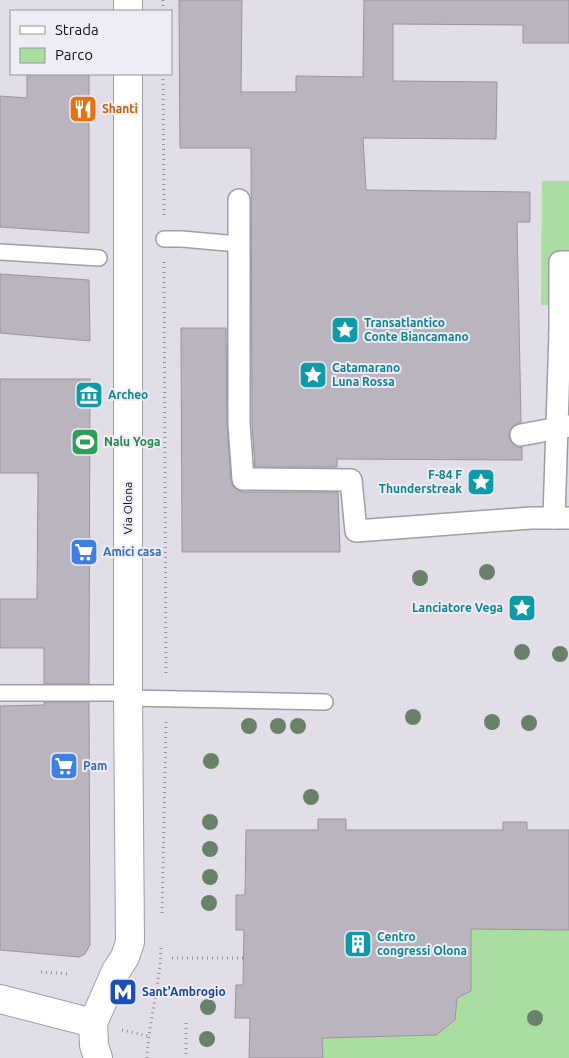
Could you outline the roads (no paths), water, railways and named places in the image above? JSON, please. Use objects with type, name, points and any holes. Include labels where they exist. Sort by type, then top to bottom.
[{"type":"street","name":"Via Olona","points":[[93,1023],[116,971],[125,957],[130,942],[128,75]]},
{"type":"street","points":[[238,200],[239,424],[243,479],[350,480],[356,531],[562,518],[564,333],[560,262],[569,262]]},
{"type":"street","points":[[521,435],[563,427]]},
{"type":"street","points":[[0,1000],[93,1023],[94,1045],[98,1058]]},
{"type":"lane","points":[[164,239],[238,244]]},
{"type":"lane","points":[[0,252],[99,258]]},
{"type":"lane","points":[[0,693],[325,702]]},
{"type":"place","name":"Shanti","points":[[83,109]]},
{"type":"place","name":"Transatlantico Conte Biancamano","points":[[345,330]]},
{"type":"place","name":"Catamarano Luna Rossa","points":[[313,375]]},
{"type":"place","name":"Archeo","points":[[89,395]]},
{"type":"place","name":"Nalu Yoga","points":[[85,442]]},
{"type":"place","name":"F-84 F Thunderstreak","points":[[481,482]]},
{"type":"place","name":"Amici casa","points":[[84,552]]},
{"type":"place","name":"Lanciatore Vega","points":[[522,608]]},
{"type":"place","name":"Pam","points":[[64,766]]},
{"type":"place","name":"Centro congressi Olona","points":[[358,944]]},
{"type":"place","name":"Sant'Ambrogio","points":[[123,992]]}]
